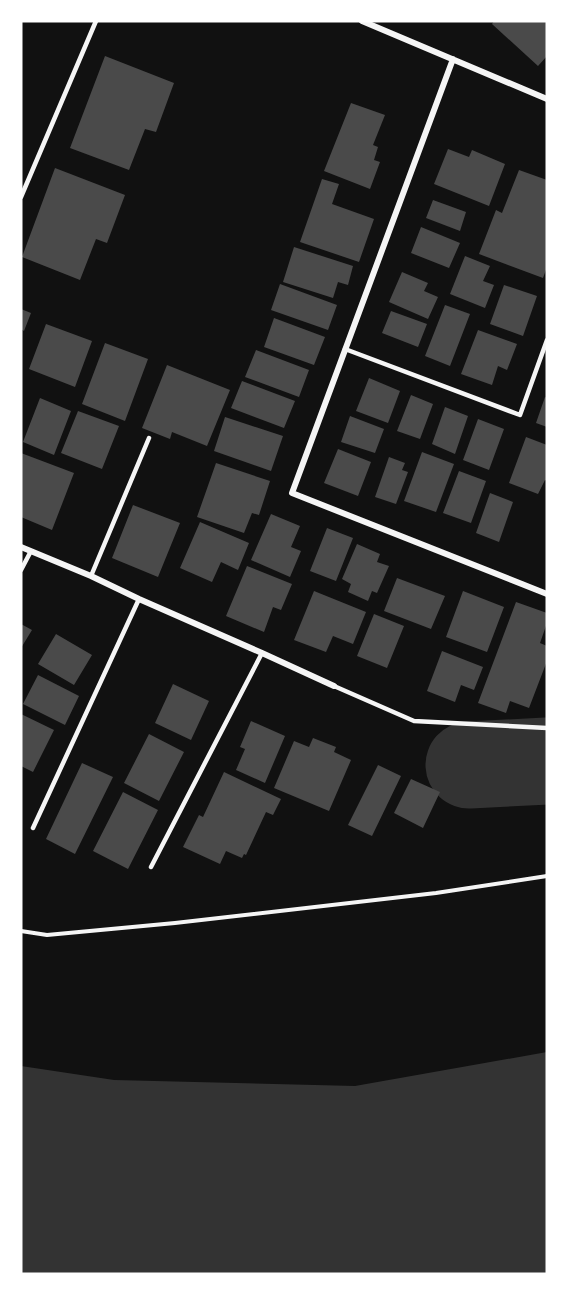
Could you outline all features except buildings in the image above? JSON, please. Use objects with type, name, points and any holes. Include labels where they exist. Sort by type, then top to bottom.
[{"type":"street","points":[[362,21],[547,99]]},
{"type":"street","points":[[453,59],[292,493],[547,594]]},
{"type":"street","points":[[21,547],[91,576],[334,686]]},
{"type":"lane","points":[[21,197],[96,21]]},
{"type":"lane","points":[[345,348],[520,414],[547,340]]},
{"type":"lane","points":[[91,576],[149,438]]},
{"type":"lane","points":[[21,570],[31,551]]},
{"type":"lane","points":[[33,828],[139,599]]},
{"type":"lane","points":[[152,867],[262,653]]},
{"type":"lane","points":[[334,686],[414,721],[547,728]]},
{"type":"path","points":[[21,931],[47,935],[175,923],[436,893],[547,876]]},
{"type":"shaded area","points":[[547,1052],[547,1274],[21,1274],[21,1066],[114,1080],[355,1086]]},
{"type":"waterway","points":[[469,765],[547,761]]}]
